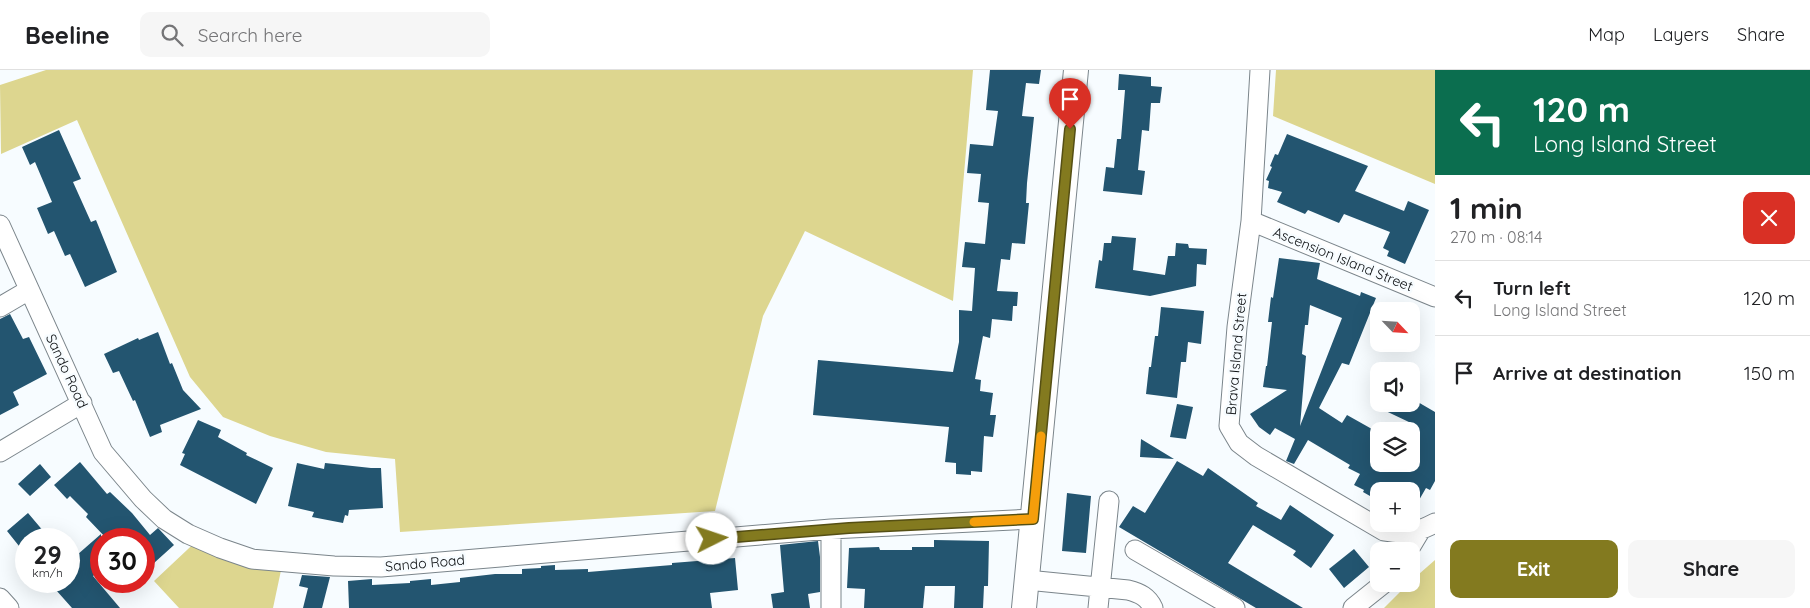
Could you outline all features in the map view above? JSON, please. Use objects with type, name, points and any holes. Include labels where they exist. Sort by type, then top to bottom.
[{"type":"street","points":[[1024,608],[1076,70]]},
{"type":"street","name":"Brava Island Street","points":[[1260,70],[1251,221],[1237,327],[1229,426],[1239,443],[1256,456],[1384,531],[1399,534],[1427,527]]},
{"type":"street","name":"Ascension Island Street","points":[[1251,221],[1435,297]]},
{"type":"street","name":"Sando Road","points":[[0,225],[103,452],[142,499],[164,519],[188,534],[252,559],[334,566],[381,567],[831,530],[1033,519]]},
{"type":"street","points":[[0,307],[30,290]]},
{"type":"street","points":[[0,452],[82,403]]},
{"type":"street","points":[[1098,608],[1109,501]]},
{"type":"street","points":[[1415,542],[1427,527]]},
{"type":"street","points":[[831,530],[831,608]]},
{"type":"street","points":[[1135,550],[1235,608]]},
{"type":"street","points":[[1027,580],[1128,590],[1140,593],[1150,601],[1153,608]]},
{"type":"street","points":[[1353,608],[1373,592]]},
{"type":"street","points":[[0,598],[9,608]]},
{"type":"shaded area","points":[[46,70],[973,70],[953,301],[805,231],[763,316],[715,511],[400,532],[395,459],[326,452],[270,436],[223,417],[190,377],[77,120],[1,154],[0,85]]},
{"type":"shaded area","points":[[1276,70],[1435,70],[1435,184],[1273,116]]},
{"type":"shaded area","points":[[204,534],[283,561],[273,608],[179,608],[155,580]]},
{"type":"shaded area","points":[[1435,560],[1435,608],[1384,608],[1400,592],[1420,592],[1420,573]]},
{"type":"building","points":[[990,70],[1041,70],[1039,84],[1026,83],[1022,116],[1034,117],[1027,183],[1026,203],[1029,203],[1025,244],[1012,243],[1010,260],[1001,259],[997,291],[1018,292],[1017,306],[1013,306],[1012,321],[992,319],[990,338],[983,336],[975,379],[981,380],[980,391],[993,393],[990,415],[996,415],[993,437],[984,436],[982,472],[971,471],[971,475],[956,474],[956,463],[945,462],[949,427],[813,415],[818,360],[953,372],[959,342],[959,310],[972,311],[975,268],[962,267],[965,242],[985,244],[989,203],[978,202],[981,174],[967,173],[970,144],[993,146],[998,111],[986,110]]},
{"type":"building","points":[[1119,74],[1151,77],[1151,86],[1162,87],[1160,103],[1151,103],[1149,131],[1142,130],[1138,170],[1145,171],[1142,195],[1103,191],[1106,167],[1114,168],[1117,139],[1121,139],[1125,90],[1118,90]]},
{"type":"building","points":[[59,130],[81,179],[73,182],[91,222],[96,220],[117,272],[85,287],[70,254],[65,256],[54,231],[48,234],[37,208],[52,202],[35,162],[30,165],[22,147]]},
{"type":"building","points":[[1287,134],[1368,166],[1355,191],[1404,211],[1408,201],[1429,210],[1405,264],[1387,256],[1389,251],[1383,248],[1390,232],[1344,214],[1339,223],[1308,210],[1305,214],[1277,202],[1282,192],[1268,188],[1269,181],[1266,180],[1275,154],[1278,155]]},
{"type":"building","points":[[1112,236],[1136,238],[1133,270],[1165,275],[1168,256],[1175,256],[1176,243],[1188,244],[1189,248],[1207,249],[1206,265],[1197,264],[1196,286],[1150,296],[1095,288],[1099,260],[1102,261],[1104,243],[1111,243]]},
{"type":"building","points":[[1279,258],[1320,263],[1317,279],[1360,296],[1361,292],[1376,298],[1374,302],[1370,302],[1370,313],[1349,365],[1342,363],[1319,408],[1342,423],[1347,415],[1370,428],[1370,472],[1420,472],[1420,422],[1409,422],[1388,412],[1420,412],[1420,403],[1435,412],[1435,481],[1430,490],[1426,488],[1420,498],[1420,482],[1370,482],[1370,496],[1363,492],[1364,490],[1354,485],[1360,474],[1348,468],[1350,465],[1308,440],[1294,464],[1286,461],[1295,439],[1275,428],[1270,435],[1259,427],[1250,414],[1287,390],[1263,387],[1272,322],[1268,322],[1271,297],[1273,298]],"holes":[[[1310,305],[1342,318],[1300,426],[1306,356],[1302,354],[1305,325],[1308,325]]]},
{"type":"building","points":[[1161,307],[1204,311],[1201,344],[1188,342],[1186,362],[1181,362],[1177,398],[1146,394],[1155,336],[1158,336]]},
{"type":"building","points":[[10,314],[23,339],[29,337],[47,374],[13,392],[19,405],[0,415],[0,319]]},
{"type":"building","points":[[158,332],[170,364],[172,363],[183,390],[201,409],[160,425],[162,432],[150,437],[135,400],[133,401],[119,371],[113,373],[104,354],[138,338],[139,340]]},
{"type":"building","points":[[1177,404],[1193,407],[1186,439],[1170,437]]},
{"type":"building","points":[[198,420],[221,430],[218,437],[247,453],[246,455],[273,468],[256,504],[180,465],[185,454],[182,453]]},
{"type":"building","points":[[1141,439],[1174,459],[1140,457]]},
{"type":"building","points":[[1177,461],[1203,476],[1208,468],[1258,503],[1256,506],[1281,520],[1290,505],[1334,535],[1311,568],[1293,555],[1296,551],[1253,525],[1228,563],[1303,608],[1256,608],[1119,527],[1133,506],[1145,513]]},
{"type":"building","points":[[80,462],[107,494],[110,492],[144,528],[96,528],[86,517],[88,514],[70,496],[67,499],[54,485]]},
{"type":"building","points":[[297,463],[324,469],[325,463],[381,468],[383,508],[349,510],[348,516],[345,515],[343,523],[312,517],[314,512],[288,506]]},
{"type":"building","points":[[40,464],[51,477],[30,496],[18,484]]},
{"type":"building","points":[[1067,493],[1091,496],[1086,553],[1062,551]]},
{"type":"building","points":[[28,513],[41,528],[15,528],[15,541],[7,531]]},
{"type":"building","points":[[158,528],[174,545],[155,562],[155,531]]},
{"type":"building","points":[[934,540],[989,541],[988,586],[984,586],[983,608],[954,608],[955,586],[925,586],[923,608],[864,608],[865,589],[847,588],[849,548],[879,547],[880,550],[912,550],[912,547],[934,547]]},
{"type":"building","points":[[818,541],[820,592],[808,594],[810,608],[773,608],[771,594],[784,592],[780,545]]},
{"type":"building","points":[[90,544],[90,593],[107,593],[120,608],[72,608],[59,593],[80,593],[80,552]]},
{"type":"building","points":[[1354,549],[1369,567],[1344,588],[1329,569]]},
{"type":"building","points":[[735,558],[738,590],[710,593],[712,608],[349,608],[348,581],[372,579],[372,585],[410,583],[410,581],[431,579],[431,585],[460,582],[460,578],[495,574],[522,574],[522,569],[541,568],[541,566],[555,565],[555,570],[588,569],[588,572]]},
{"type":"building","points":[[302,575],[330,577],[322,608],[303,608],[308,588],[299,586]]},
{"type":"slow traffic","points":[[974,522],[1033,519],[1041,436]]},
{"type":"route","points":[[712,539],[849,528],[1033,519],[1070,129]]}]
